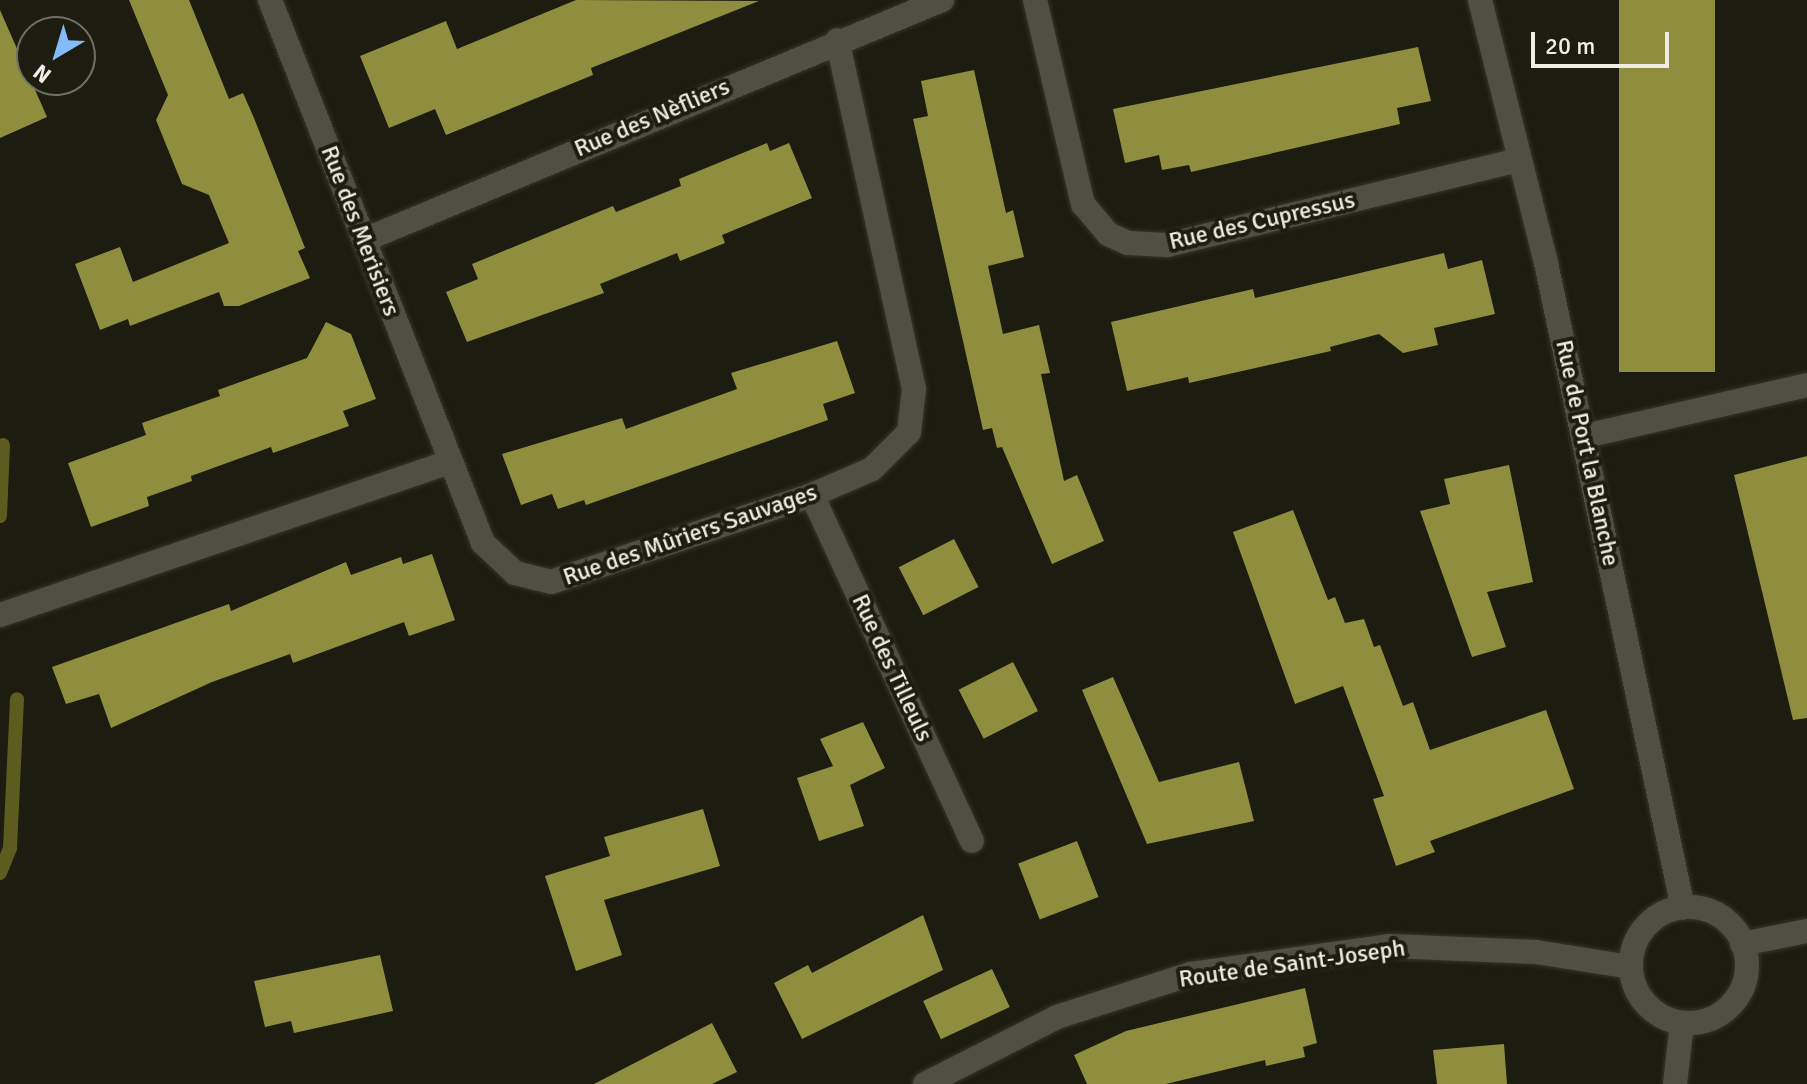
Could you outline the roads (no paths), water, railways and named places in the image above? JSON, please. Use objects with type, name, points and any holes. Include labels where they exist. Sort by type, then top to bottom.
[{"type":"street","name":"Rue des Merisiers","points":[[270,0],[450,462]]},
{"type":"street","name":"Rue des Nèfliers","points":[[364,240],[837,40],[942,0]]},
{"type":"street","name":"Rue des Cupressus","points":[[1035,0],[1083,204],[1108,234],[1128,243],[1167,245],[1519,160]]},
{"type":"street","name":"Rue de Port la Blanche","points":[[1480,0],[1585,436],[1683,908]]},
{"type":"street","name":"Rue des Mûriers Sauvages","points":[[450,462],[489,551],[515,573],[551,582],[812,495],[872,469],[909,432],[914,389],[837,40]]},
{"type":"street","points":[[1585,436],[1807,385]]},
{"type":"street","points":[[0,615],[450,462]]},
{"type":"street","name":"Rue des Tilleuls","points":[[812,495],[972,841]]},
{"type":"street","points":[[1683,908],[1716,914],[1742,944],[1746,975],[1735,1002],[1710,1019],[1682,1023],[1663,1017],[1641,998],[1631,967],[1645,928],[1664,914],[1683,908]]},
{"type":"street","points":[[1742,944],[1807,931]]},
{"type":"street","name":"Route de Saint-Joseph","points":[[925,1084],[1057,1017],[1191,974],[1389,946],[1536,952],[1631,967]]},
{"type":"street","points":[[1675,1084],[1682,1023]]},
{"type":"waterway","points":[[0,516],[3,445]]},
{"type":"waterway","points":[[0,873],[10,848],[17,699]]}]
